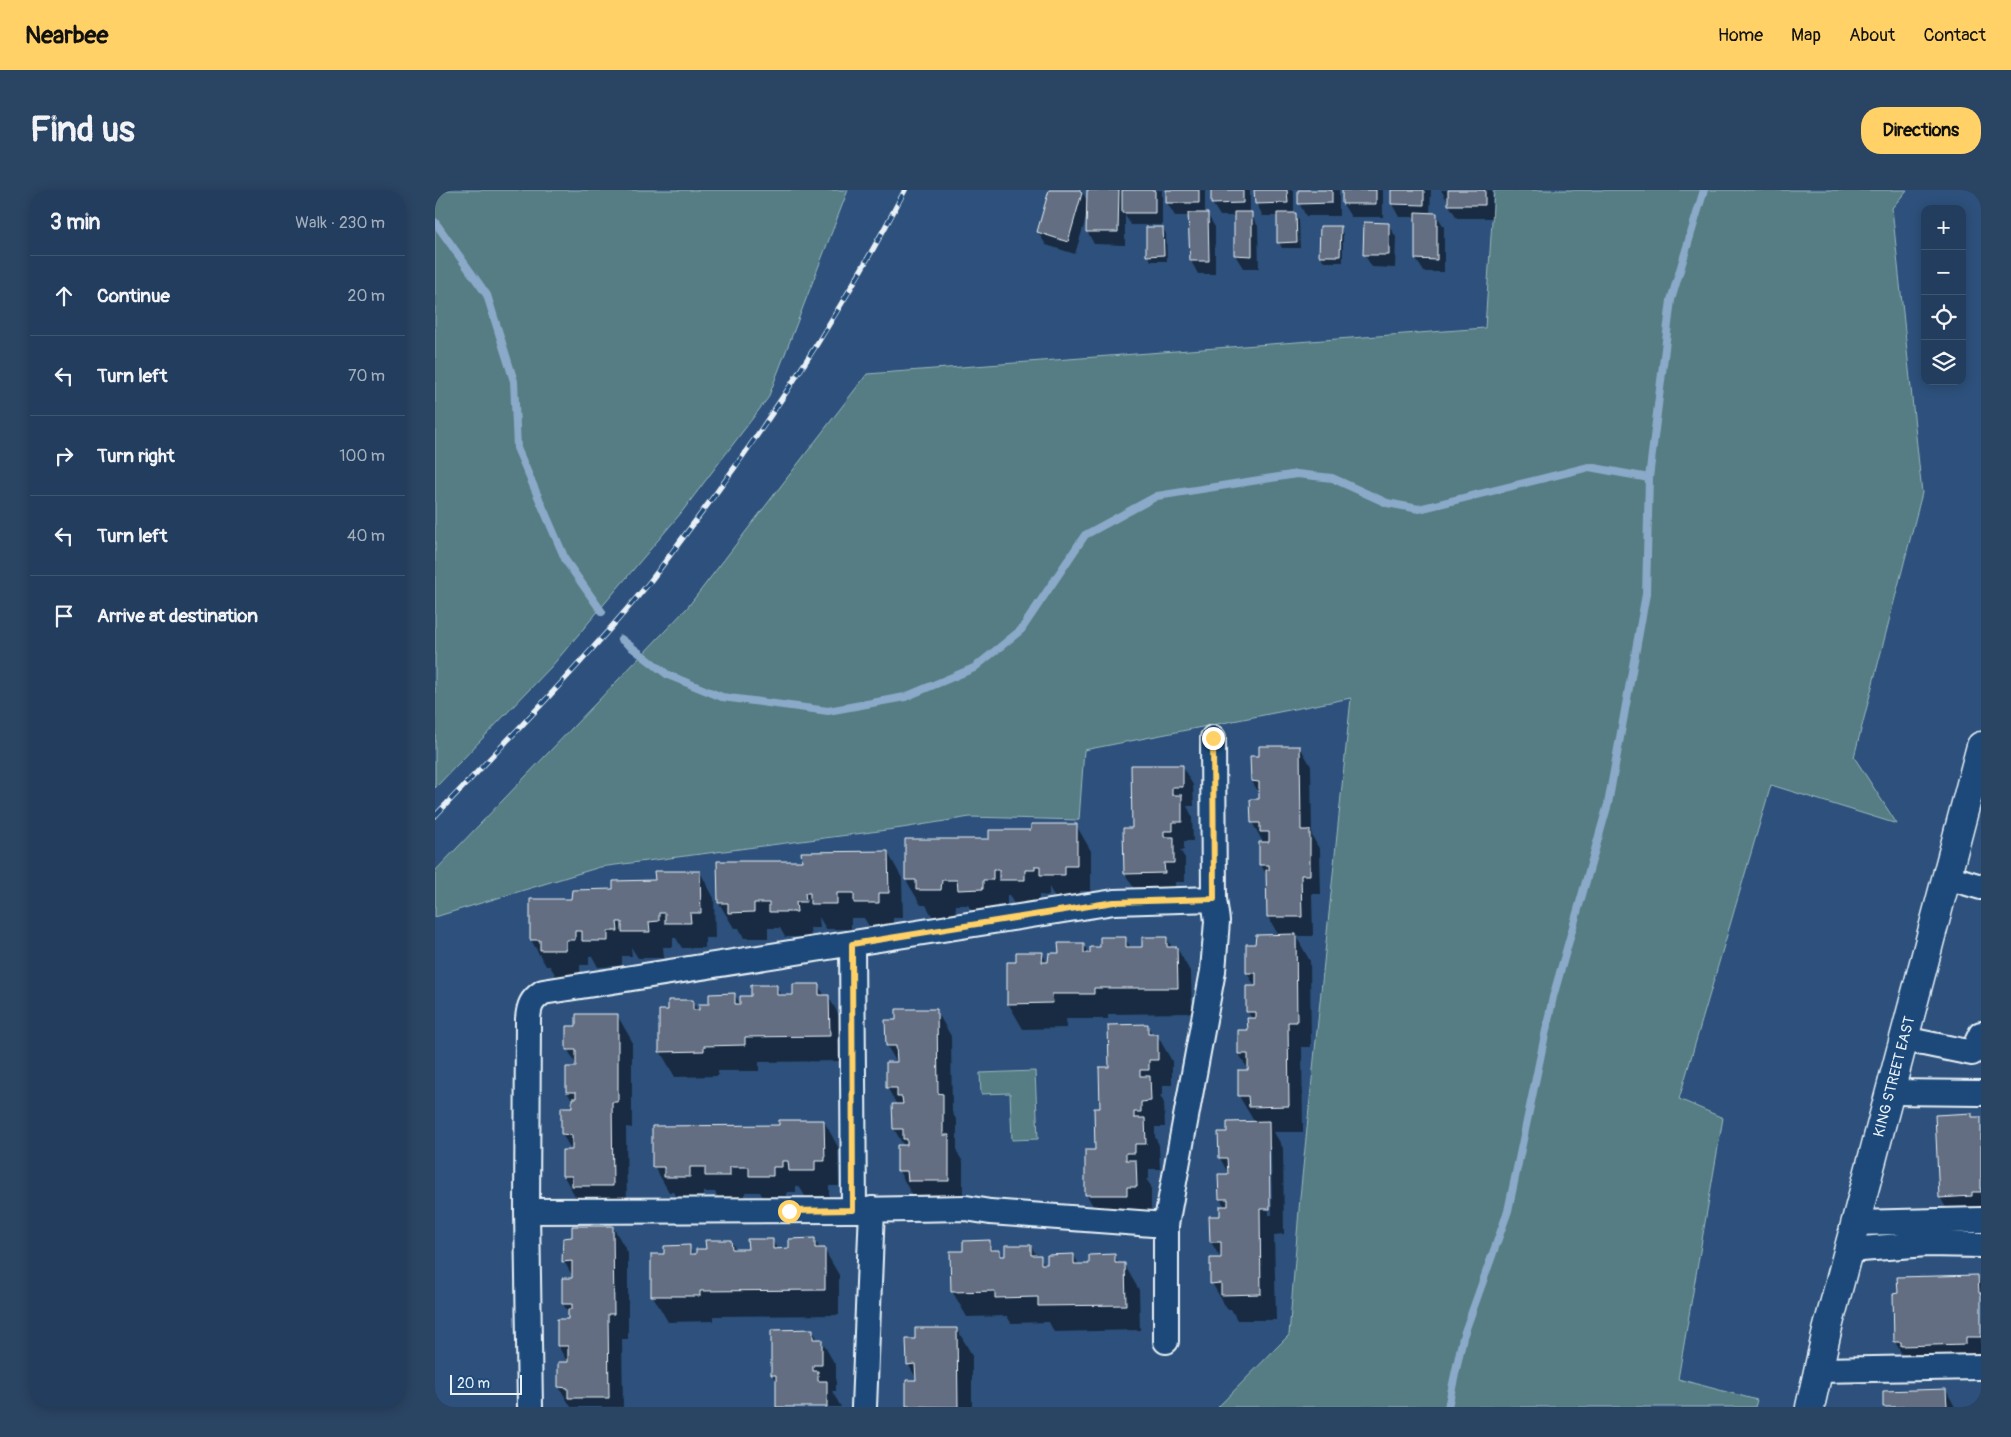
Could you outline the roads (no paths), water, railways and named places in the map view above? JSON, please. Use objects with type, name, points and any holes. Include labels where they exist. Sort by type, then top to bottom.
[{"type":"main road","name":"KING STREET EAST","points":[[1810,1407],[1827,1331],[1981,746]]},
{"type":"street","points":[[1166,1341],[1166,1225],[1213,971],[1217,921],[1214,899],[1213,738]]},
{"type":"street","points":[[1947,877],[1981,886]]},
{"type":"street","points":[[530,1407],[527,1211],[528,1008],[533,998],[543,992],[1114,902],[1214,899]]},
{"type":"street","points":[[852,944],[863,1209],[864,1407]]},
{"type":"street","points":[[1904,1039],[1972,1053],[1981,1034]]},
{"type":"street","points":[[1890,1092],[1981,1093]]},
{"type":"street","points":[[527,1211],[966,1208],[989,1212],[1166,1225]]},
{"type":"street","points":[[1855,1223],[1981,1220]]},
{"type":"street","points":[[1848,1250],[1927,1244],[1981,1245]]},
{"type":"street","points":[[1819,1370],[1981,1367]]},
{"type":"waterway","points":[[1448,1407],[1463,1337],[1508,1211],[1553,997],[1608,804],[1646,594],[1649,478],[1671,300],[1704,190]]},
{"type":"waterway","points":[[435,222],[487,295],[514,381],[517,448],[566,561],[602,612]]},
{"type":"waterway","points":[[621,639],[668,675],[722,697],[828,711],[905,697],[974,668],[1021,630],[1085,535],[1157,496],[1297,474],[1332,478],[1387,503],[1419,509],[1589,467],[1649,478]]},
{"type":"railway","points":[[435,816],[568,676],[663,565],[752,443],[806,361],[882,234],[905,190]]}]
